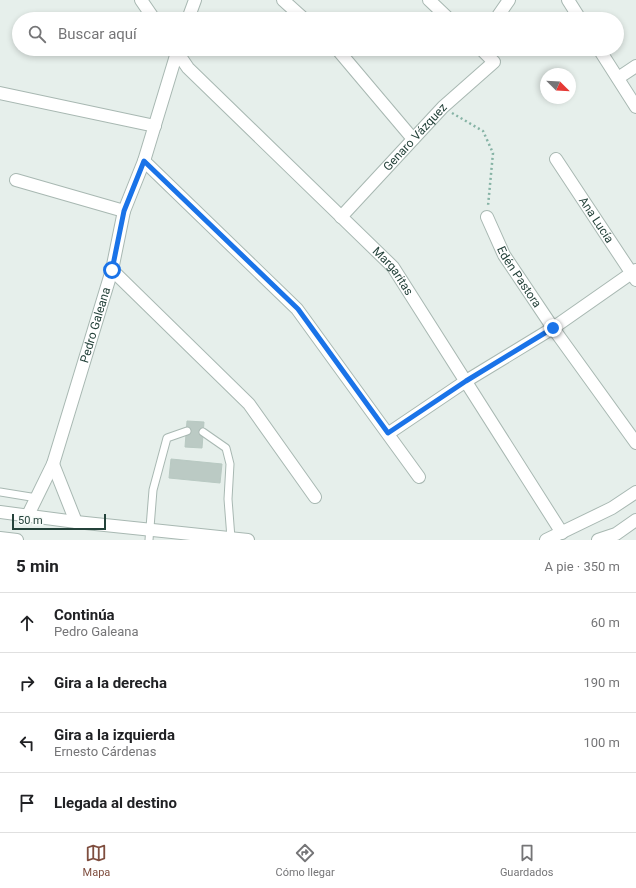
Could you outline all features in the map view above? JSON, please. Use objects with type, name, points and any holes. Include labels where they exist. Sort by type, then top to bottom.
[{"type":"street","points":[[141,0],[149,12]]},
{"type":"street","points":[[191,12],[195,0]]},
{"type":"street","points":[[283,0],[296,12]]},
{"type":"street","points":[[429,0],[442,12]]},
{"type":"street","points":[[501,12],[509,0]]},
{"type":"street","points":[[568,0],[576,12]]},
{"type":"street","name":"Pedro Galeana","points":[[28,514],[52,464],[112,270],[124,211],[144,161],[175,56]]},
{"type":"street","name":"Margaritas","points":[[181,56],[188,68],[393,267],[562,533]]},
{"type":"street","points":[[343,56],[413,139]]},
{"type":"street","name":"Genaro Vázquez","points":[[341,217],[443,106],[494,62],[488,56]]},
{"type":"street","points":[[604,56],[636,107]]},
{"type":"street","points":[[618,78],[636,66]]},
{"type":"street","points":[[0,93],[155,126]]},
{"type":"street","name":"Ana Lucía","points":[[556,159],[634,274]]},
{"type":"street","points":[[144,161],[298,309],[419,477]]},
{"type":"street","points":[[16,180],[124,211]]},
{"type":"street","name":"Edén Pastora","points":[[486,217],[504,255],[553,328],[636,442]]},
{"type":"street","points":[[112,270],[249,404],[315,497]]},
{"type":"street","points":[[388,433],[466,381],[553,328],[634,274]]},
{"type":"street","points":[[52,464],[76,522]]},
{"type":"street","points":[[546,540],[612,508],[636,492]]},
{"type":"street","points":[[0,512],[28,514],[150,534],[248,540]]},
{"type":"street","points":[[598,540],[616,534],[636,520]]},
{"type":"street","points":[[0,538],[17,540]]},
{"type":"lane","points":[[150,534],[153,490],[167,438],[187,431]]},
{"type":"lane","points":[[203,432],[226,448],[230,464],[228,499],[231,539]]},
{"type":"lane","points":[[0,492],[37,498]]},
{"type":"path","points":[[443,106],[460,119],[483,131],[493,153],[486,217]]},
{"type":"building","points":[[187,421],[204,422],[202,448],[185,447]]},
{"type":"building","points":[[171,459],[222,464],[220,483],[169,478]]},
{"type":"route","points":[[112,270],[124,211],[144,161],[298,309],[388,433],[466,381],[553,328]]}]
